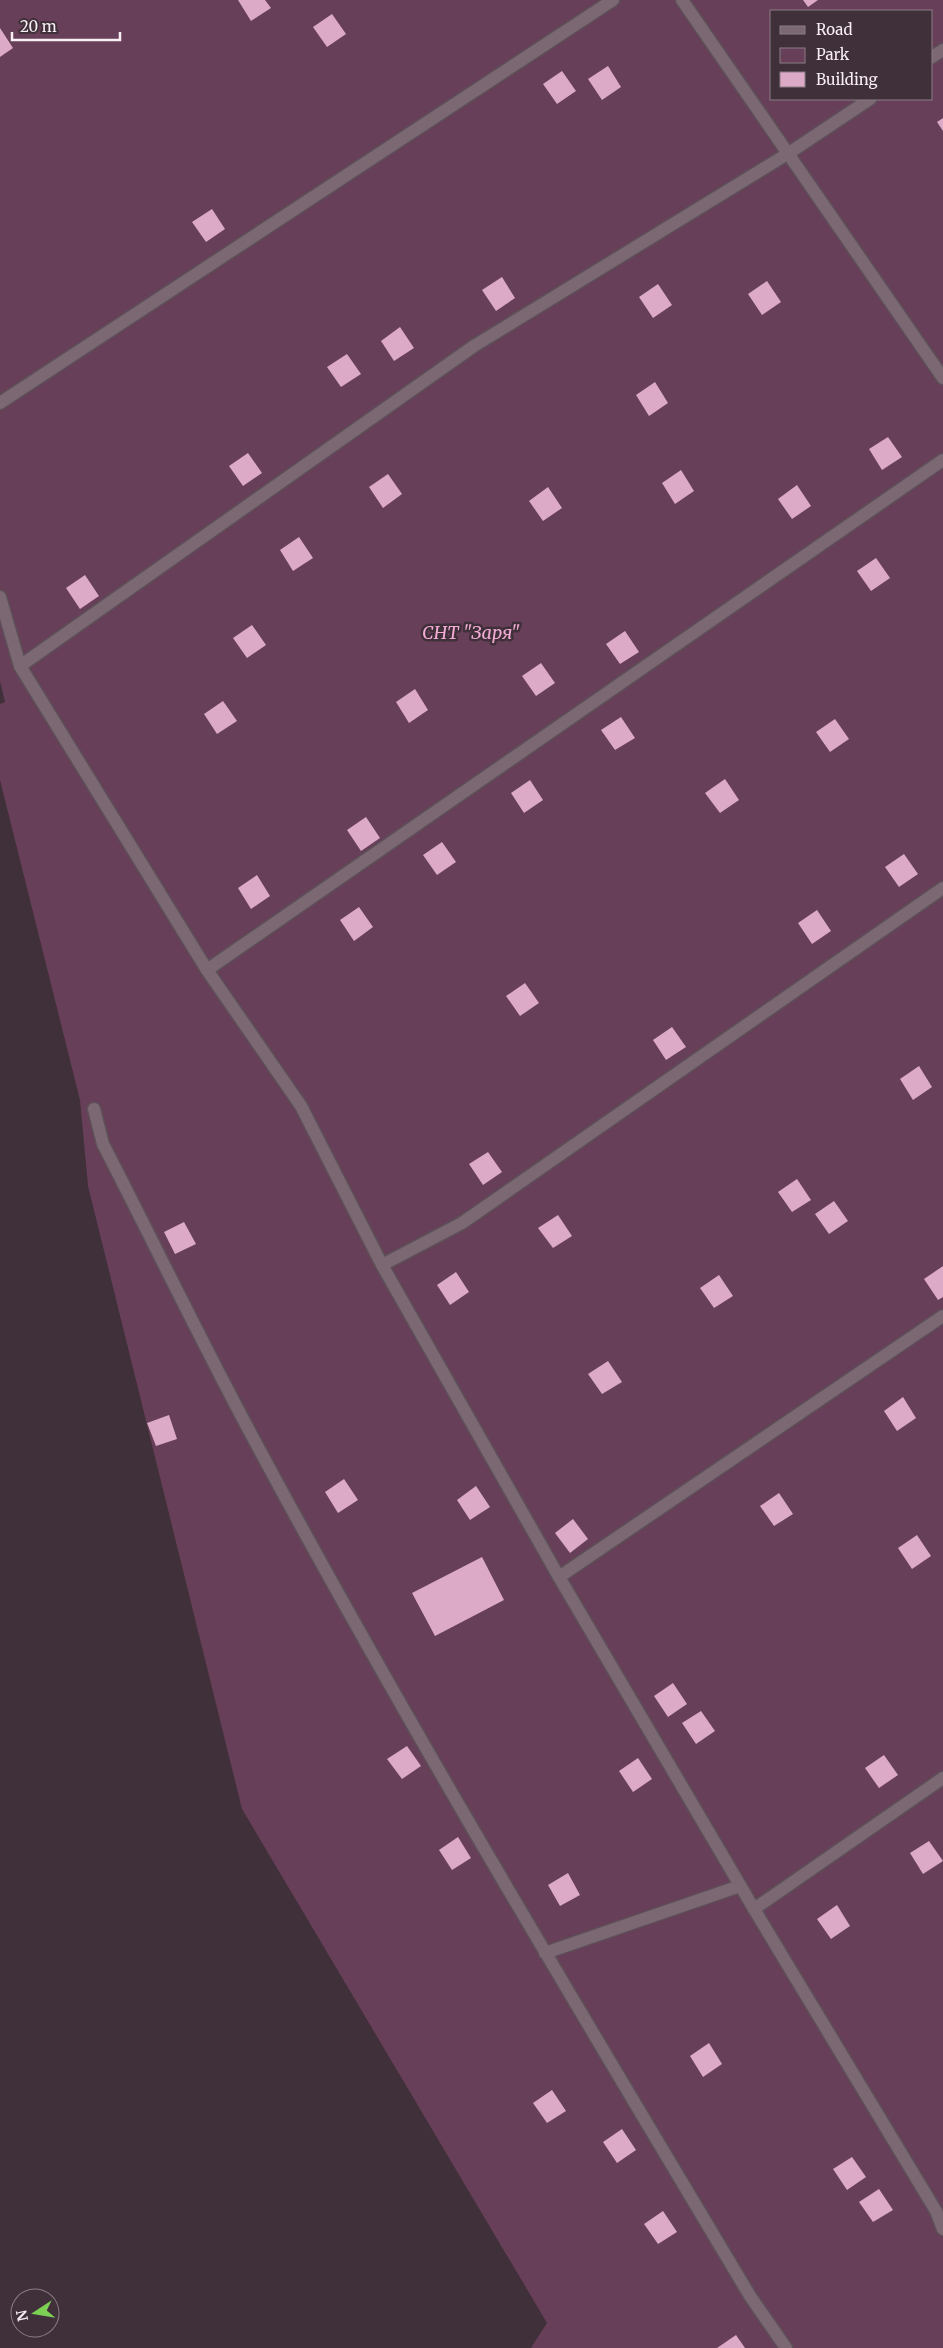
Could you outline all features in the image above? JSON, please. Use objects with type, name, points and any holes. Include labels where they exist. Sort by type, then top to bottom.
[{"type":"street","points":[[0,403],[613,0]]},
{"type":"street","points":[[682,0],[943,378]]},
{"type":"street","points":[[20,666],[474,346],[789,153],[868,100]]},
{"type":"street","points":[[207,970],[943,460]]},
{"type":"street","points":[[0,597],[20,666],[207,970],[301,1106],[382,1265],[558,1578],[740,1886],[940,2209],[943,2229]]},
{"type":"street","points":[[382,1265],[462,1223],[943,888]]},
{"type":"street","points":[[94,1109],[103,1144],[251,1434],[416,1730],[545,1953],[750,2296],[786,2348]]},
{"type":"street","points":[[558,1578],[943,1316]]},
{"type":"street","points":[[754,1909],[943,1778]]},
{"type":"street","points":[[545,1953],[740,1886]]},
{"type":"green space","name":"СНТ \"Заря\"","points":[[0,0],[943,0],[943,2348],[531,2348],[547,2323],[242,1809],[88,1186],[80,1100],[0,780],[0,704],[5,702],[0,681]]},
{"type":"building","points":[[238,0],[265,0],[271,8],[251,21]]},
{"type":"building","points":[[803,0],[818,0],[808,7]]},
{"type":"building","points":[[332,14],[346,34],[327,47],[313,27]]},
{"type":"building","points":[[0,28],[13,48],[0,57]]},
{"type":"building","points":[[608,66],[621,87],[602,100],[588,79]]},
{"type":"building","points":[[562,71],[576,91],[557,104],[543,84]]},
{"type":"building","points":[[943,118],[943,131],[937,122]]},
{"type":"building","points":[[212,209],[225,229],[206,242],[192,222]]},
{"type":"building","points":[[502,277],[515,298],[496,311],[482,290]]},
{"type":"building","points":[[767,281],[781,302],[762,315],[748,294]]},
{"type":"building","points":[[658,284],[672,305],[653,318],[639,297]]},
{"type":"building","points":[[400,327],[414,348],[394,361],[381,341]]},
{"type":"building","points":[[347,354],[361,374],[341,387],[327,367]]},
{"type":"building","points":[[655,382],[668,403],[649,416],[636,395]]},
{"type":"building","points":[[888,437],[902,457],[882,470],[869,449]]},
{"type":"building","points":[[248,453],[262,473],[243,486],[229,466]]},
{"type":"building","points":[[681,470],[694,491],[675,504],[662,483]]},
{"type":"building","points":[[388,474],[402,494],[383,508],[369,487]]},
{"type":"building","points":[[797,485],[811,506],[792,519],[778,499]]},
{"type":"building","points":[[548,487],[562,508],[543,521],[529,501]]},
{"type":"building","points":[[299,537],[313,558],[293,571],[280,550]]},
{"type":"building","points":[[876,558],[890,578],[871,591],[857,571]]},
{"type":"building","points":[[85,575],[99,596],[80,609],[66,588]]},
{"type":"building","points":[[252,625],[266,645],[247,658],[233,638]]},
{"type":"building","points":[[625,631],[639,652],[620,664],[606,644]]},
{"type":"building","points":[[541,663],[555,683],[536,696],[522,676]]},
{"type":"building","points":[[415,689],[428,710],[409,723],[396,702]]},
{"type":"building","points":[[223,701],[237,721],[217,734],[204,714]]},
{"type":"building","points":[[621,717],[635,738],[615,750],[601,730]]},
{"type":"building","points":[[835,719],[849,739],[830,752],[816,732]]},
{"type":"building","points":[[725,779],[739,800],[720,813],[705,793]]},
{"type":"building","points":[[530,780],[543,800],[524,813],[511,793]]},
{"type":"building","points":[[366,817],[380,838],[361,851],[347,830]]},
{"type":"building","points":[[442,842],[456,862],[437,875],[423,855]]},
{"type":"building","points":[[904,854],[918,874],[899,887],[885,867]]},
{"type":"building","points":[[257,875],[270,896],[251,909],[238,888]]},
{"type":"building","points":[[359,907],[373,927],[354,941],[340,920]]},
{"type":"building","points":[[817,910],[831,931],[812,944],[798,923]]},
{"type":"building","points":[[525,983],[539,1003],[520,1016],[506,996]]},
{"type":"building","points":[[672,1027],[686,1047],[666,1060],[653,1040]]},
{"type":"building","points":[[919,1066],[932,1087],[913,1100],[900,1079]]},
{"type":"building","points":[[488,1152],[502,1172],[483,1185],[469,1164]]},
{"type":"building","points":[[797,1179],[811,1200],[792,1212],[778,1192]]},
{"type":"building","points":[[834,1201],[848,1221],[829,1234],[815,1214]]},
{"type":"building","points":[[558,1215],[572,1236],[553,1248],[538,1228]]},
{"type":"building","points":[[184,1222],[196,1244],[175,1254],[164,1232]]},
{"type":"building","points":[[943,1266],[943,1297],[938,1300],[924,1279]]},
{"type":"building","points":[[456,1272],[469,1292],[450,1305],[437,1285]]},
{"type":"building","points":[[719,1275],[733,1296],[714,1308],[700,1288]]},
{"type":"building","points":[[608,1361],[622,1382],[602,1394],[588,1374]]},
{"type":"building","points":[[903,1397],[916,1418],[897,1431],[884,1411]]},
{"type":"building","points":[[169,1415],[177,1439],[156,1446],[147,1423]]},
{"type":"building","points":[[344,1479],[358,1500],[338,1513],[325,1492]]},
{"type":"building","points":[[476,1486],[490,1507],[470,1520],[457,1500]]},
{"type":"building","points":[[779,1493],[793,1514],[774,1526],[760,1506]]},
{"type":"building","points":[[573,1519],[588,1539],[570,1553],[555,1533]]},
{"type":"building","points":[[917,1535],[931,1556],[912,1569],[898,1548]]},
{"type":"building","points":[[482,1557],[504,1600],[435,1636],[412,1593]]},
{"type":"building","points":[[673,1683],[687,1704],[668,1717],[654,1696]]},
{"type":"building","points":[[701,1711],[715,1731],[696,1744],[682,1723]]},
{"type":"building","points":[[407,1746],[421,1766],[402,1779],[387,1759]]},
{"type":"building","points":[[884,1755],[898,1775],[879,1788],[865,1768]]},
{"type":"building","points":[[638,1758],[652,1779],[633,1792],[619,1771]]},
{"type":"building","points":[[458,1837],[471,1858],[452,1870],[439,1850]]},
{"type":"building","points":[[929,1841],[943,1861],[923,1874],[910,1853]]},
{"type":"building","points":[[568,1873],[580,1895],[560,1906],[548,1885]]},
{"type":"building","points":[[837,1905],[850,1926],[831,1939],[817,1919]]},
{"type":"building","points":[[709,2043],[722,2064],[703,2077],[690,2056]]},
{"type":"building","points":[[552,2090],[566,2111],[547,2123],[533,2103]]},
{"type":"building","points":[[622,2129],[636,2150],[617,2163],[603,2142]]},
{"type":"building","points":[[852,2157],[866,2177],[847,2190],[833,2169]]},
{"type":"building","points":[[879,2189],[893,2210],[873,2222],[859,2202]]},
{"type":"building","points":[[663,2211],[677,2232],[658,2244],[644,2224]]},
{"type":"building","points":[[736,2335],[745,2348],[717,2348]]}]
